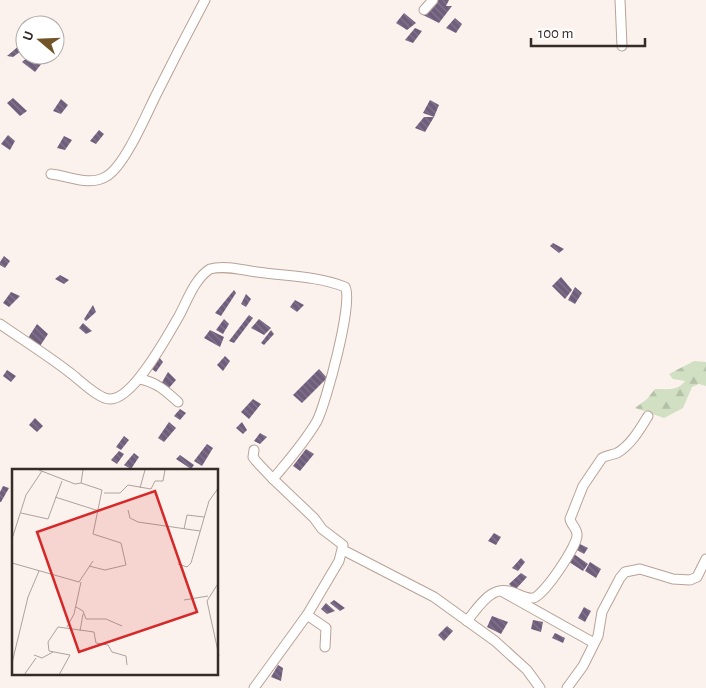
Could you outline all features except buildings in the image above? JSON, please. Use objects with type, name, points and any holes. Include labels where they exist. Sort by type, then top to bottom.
[{"type":"street","points":[[51,174],[94,181],[107,176],[114,169],[131,146],[205,0]]},
{"type":"street","points":[[424,10],[433,0]]},
{"type":"street","points":[[620,0],[622,46]]},
{"type":"street","points":[[2,330],[105,398],[111,400],[119,397],[140,379],[170,332],[200,278],[210,269],[231,269],[311,279],[336,283],[345,287],[348,292],[348,300],[324,404],[317,421],[273,480]]},
{"type":"street","points":[[140,379],[147,380],[165,390],[178,402]]},
{"type":"street","points":[[466,621],[488,596],[499,590],[507,589],[531,599],[536,598],[544,589],[567,558],[576,542],[577,532],[570,519],[583,486],[602,458],[606,455],[615,454],[624,448],[648,416]]},
{"type":"street","points":[[254,450],[253,456],[256,462],[314,518],[322,529],[343,545],[340,561],[307,615],[254,688]]},
{"type":"street","points":[[343,550],[434,597],[495,641],[527,670],[540,688]]},
{"type":"street","points":[[567,688],[583,666],[598,636],[602,612],[620,578],[626,572],[640,570],[690,580],[696,577],[706,558]]},
{"type":"street","points":[[499,590],[594,644]]},
{"type":"street","points":[[307,615],[326,628],[325,647]]},
{"type":"green space","points":[[694,361],[706,362],[706,386],[699,384],[692,387],[683,408],[664,418],[635,408],[647,399],[655,389],[672,389],[682,384],[685,381],[673,379],[669,374]]}]
